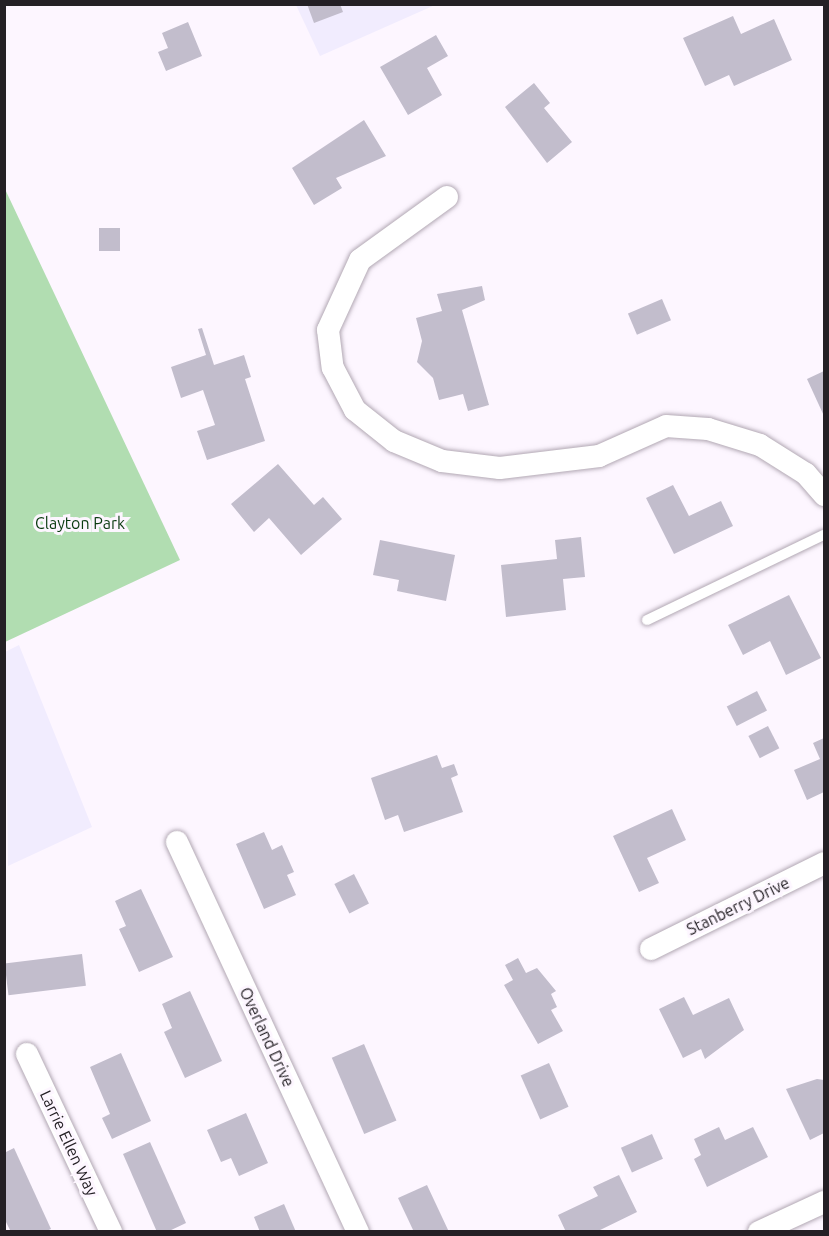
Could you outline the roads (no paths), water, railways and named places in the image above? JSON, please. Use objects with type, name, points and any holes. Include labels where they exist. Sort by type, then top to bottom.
[{"type":"street","points":[[447,196],[360,260],[328,330],[333,368],[355,410],[394,441],[442,460],[500,468],[598,456],[666,426],[708,429],[760,445],[806,474],[825,495]]},
{"type":"street","name":"Overland Drive","points":[[177,842],[358,1232]]},
{"type":"street","name":"Stanberry Drive","points":[[651,950],[825,863]]},
{"type":"street","name":"Larrie Ellen Way","points":[[27,1054],[111,1232]]},
{"type":"street","points":[[759,1232],[825,1202]]},
{"type":"lane","points":[[647,620],[825,535]]},
{"type":"park label","name":"Clayton Park","points":[[80,523]]}]
